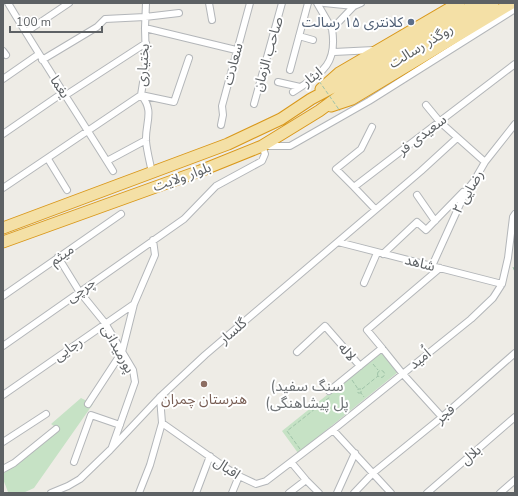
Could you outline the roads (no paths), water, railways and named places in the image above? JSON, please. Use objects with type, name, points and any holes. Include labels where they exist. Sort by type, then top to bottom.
[{"type":"highway","points":[[311,99],[339,73],[459,3]]},
{"type":"highway","name":"روگذر رسالت","points":[[347,85],[478,3]]},
{"type":"highway","name":"روگذر رسالت","points":[[347,85],[493,3]]},
{"type":"highway","points":[[319,111],[352,99],[512,3]]},
{"type":"highway","name":"بلوار ولایت","points":[[3,228],[228,144],[261,130],[311,99],[347,85]]},
{"type":"highway","name":"بلوار ولایت","points":[[3,242],[200,171],[262,146],[319,111],[347,85]]},
{"type":"street","points":[[10,5],[18,3]]},
{"type":"street","points":[[26,32],[69,3]]},
{"type":"street","name":"بختیاری","points":[[146,3],[144,17],[146,64],[141,95],[147,106],[149,114],[146,140],[152,173]]},
{"type":"street","points":[[209,3],[212,20]]},
{"type":"street","name":"سعادت","points":[[220,125],[223,115],[222,106],[250,3]]},
{"type":"street","name":"صاحب الزمان","points":[[254,104],[282,3]]},
{"type":"street","points":[[290,70],[308,3]]},
{"type":"street","points":[[317,3],[332,29],[334,52],[378,50]]},
{"type":"street","points":[[324,3],[354,6]]},
{"type":"street","points":[[332,29],[354,6],[361,3]]},
{"type":"street","name":"یغما","points":[[10,5],[38,54],[65,93],[113,171]]},
{"type":"street","points":[[262,146],[290,146],[369,101],[515,9]]},
{"type":"street","points":[[42,60],[97,27],[105,19],[179,13]]},
{"type":"street","points":[[144,28],[236,50]]},
{"type":"street","points":[[299,36],[313,40]]},
{"type":"street","points":[[3,134],[65,93],[146,43]]},
{"type":"street","name":"ایثار","points":[[292,92],[320,74],[329,63],[334,52]]},
{"type":"street","points":[[3,79],[38,54]]},
{"type":"street","points":[[3,188],[141,95],[174,102],[189,58]]},
{"type":"street","name":"سعیدی فر","points":[[354,187],[515,64]]},
{"type":"street","points":[[278,82],[300,87]]},
{"type":"street","points":[[426,105],[440,122],[485,162]]},
{"type":"street","name":"رضایی ۲","points":[[432,266],[466,191],[474,181],[485,162],[515,124]]},
{"type":"street","points":[[372,127],[361,149],[336,169],[375,209]]},
{"type":"street","name":"گلسار","points":[[50,493],[68,486],[80,479],[110,450],[160,397],[245,320],[421,171],[457,138]]},
{"type":"street","points":[[107,161],[146,140]]},
{"type":"street","name":"چرچی","points":[[3,346],[184,219],[216,186],[262,161],[265,154],[262,146]]},
{"type":"street","points":[[48,158],[67,190]]},
{"type":"street","points":[[364,283],[380,254],[417,222],[426,230],[474,181]]},
{"type":"street","points":[[417,195],[435,221]]},
{"type":"street","name":"میثم","points":[[3,296],[121,214]]},
{"type":"street","points":[[502,284],[515,214]]},
{"type":"street","points":[[88,404],[122,352],[134,304],[155,255],[152,240]]},
{"type":"street","name":"شاهد","points":[[338,242],[380,254],[502,284]]},
{"type":"street","points":[[508,258],[515,256]]},
{"type":"street","name":"پورمیدانی","points":[[58,257],[79,292],[105,323],[134,370],[135,382],[110,450]]},
{"type":"street","name":"لاله","points":[[297,352],[325,326],[360,366],[382,348],[367,330],[440,268]]},
{"type":"street","name":"اُمید","points":[[333,430],[481,310],[493,298],[502,284]]},
{"type":"street","name":"رجایی","points":[[3,395],[134,304]]},
{"type":"street","points":[[382,348],[402,373],[442,417]]},
{"type":"street","name":"فجر","points":[[354,493],[373,473],[442,417],[515,353]]},
{"type":"street","points":[[332,392],[360,366]]},
{"type":"street","points":[[139,493],[150,465],[162,423],[160,397]]},
{"type":"street","points":[[3,442],[46,414]]},
{"type":"street","points":[[74,462],[91,414],[120,425]]},
{"type":"street","name":"بلال","points":[[428,493],[515,417]]},
{"type":"street","name":"اقبال","points":[[162,423],[239,476],[253,483],[259,484],[266,481],[333,430]]},
{"type":"street","points":[[3,469],[14,463],[56,429]]},
{"type":"street","points":[[333,430],[391,493]]},
{"type":"street","points":[[337,493],[355,454]]},
{"type":"street","points":[[196,493],[210,456]]},
{"type":"street","points":[[291,462],[306,480],[320,493]]},
{"type":"street","points":[[232,493],[239,476]]},
{"type":"street","points":[[289,493],[306,480]]},
{"type":"street","points":[[500,493],[515,480]]},
{"type":"place","name":"کلانتری ۱۵ رسالت","points":[[411,22]]},
{"type":"place","name":"هنرستان چمران","points":[[204,384]]},
{"type":"district","name":"(سنگ سفید (پل پیشاهنگی","points":[[307,394]]}]
